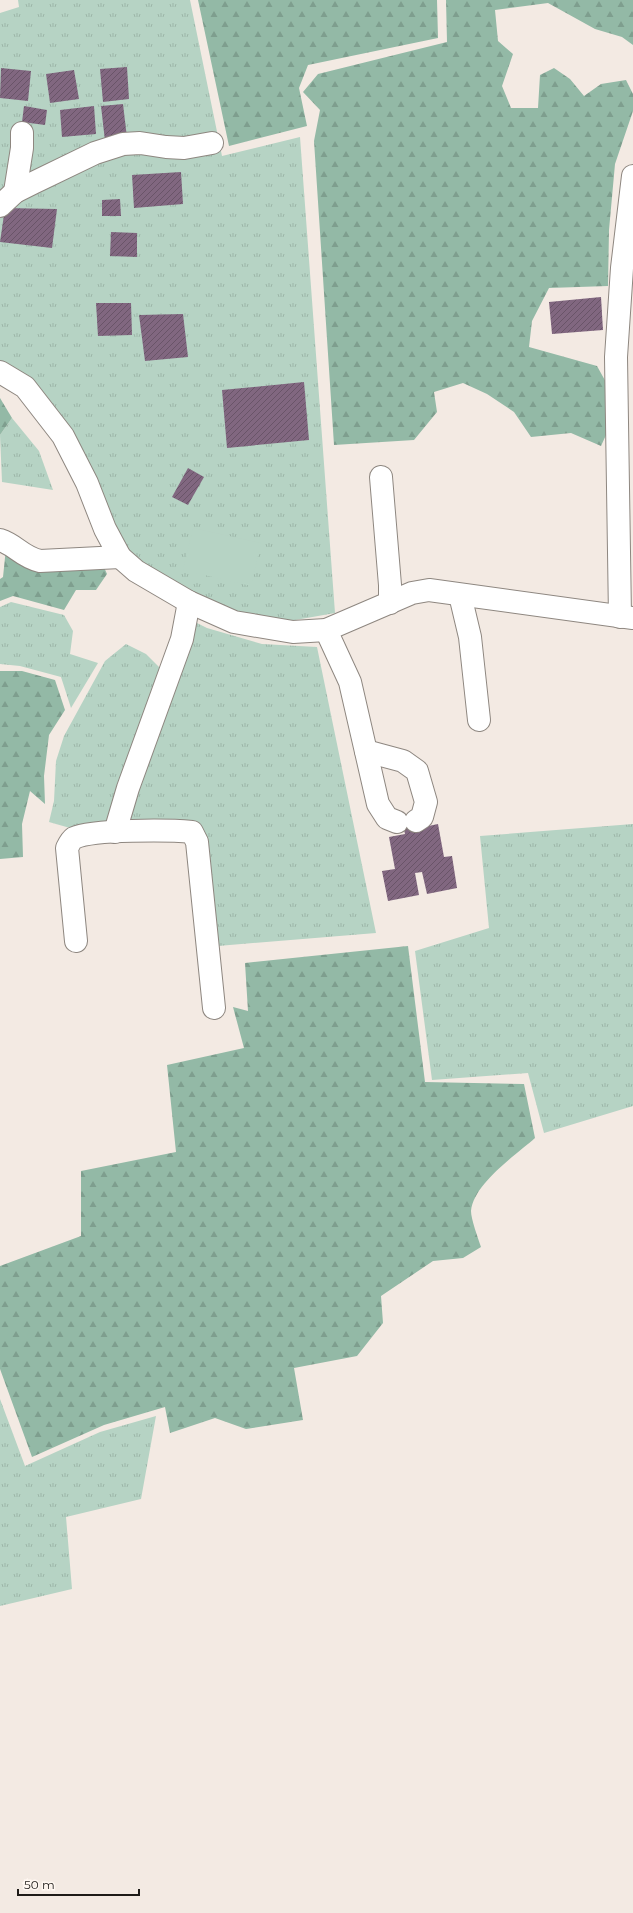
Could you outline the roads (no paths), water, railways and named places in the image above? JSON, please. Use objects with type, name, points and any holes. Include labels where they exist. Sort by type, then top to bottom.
[{"type":"street","points":[[8,199],[22,148],[22,133]]},
{"type":"street","points":[[8,199],[95,153],[124,144],[140,143],[166,148],[184,148],[212,143]]},
{"type":"street","points":[[0,372],[25,387],[63,436],[86,483],[105,529],[120,557],[136,571],[189,602],[234,622],[293,632],[326,630],[412,593],[429,590],[627,618],[624,357],[632,188]]},
{"type":"street","points":[[381,477],[390,585],[390,603]]},
{"type":"street","points":[[0,540],[6,542],[28,558],[40,561],[120,557]]},
{"type":"street","points":[[460,595],[470,637],[479,720]]},
{"type":"street","points":[[115,832],[128,788],[182,640],[189,602]]},
{"type":"street","points":[[326,630],[350,682],[378,804],[387,818],[406,821],[422,817],[426,802],[417,772],[403,761],[366,751]]},
{"type":"street","points":[[76,941],[67,848],[74,838],[115,832],[192,832],[197,842],[214,1008]]}]
